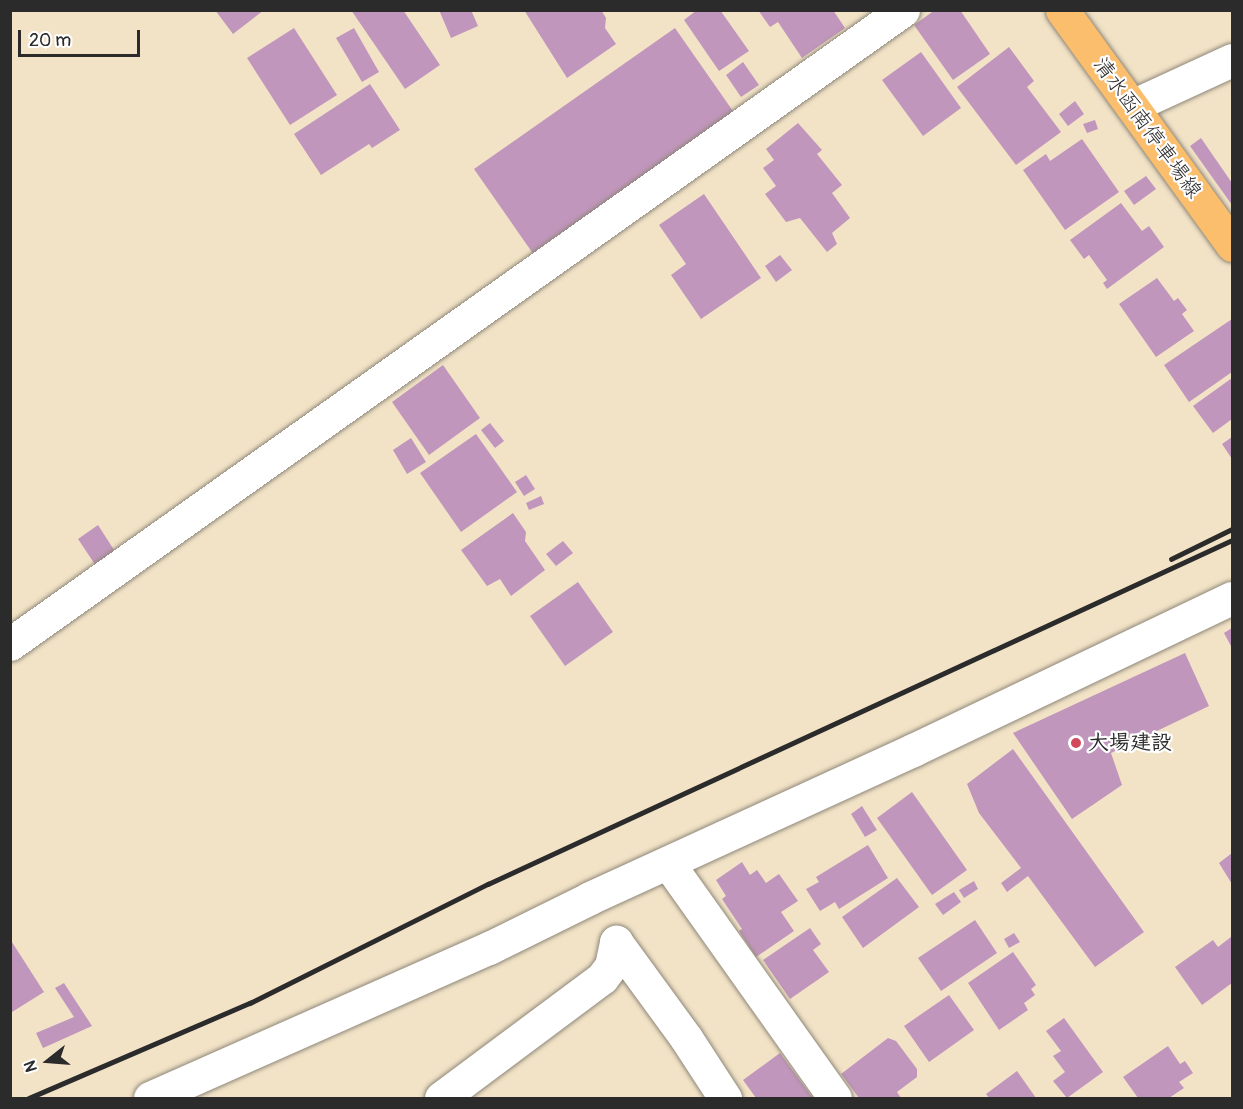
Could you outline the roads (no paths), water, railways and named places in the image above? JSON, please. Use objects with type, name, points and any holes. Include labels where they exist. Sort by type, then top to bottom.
[{"type":"main road","name":"清水函南停車場線","points":[[1062,10],[1233,245]]},
{"type":"street","points":[[10,644],[903,10]]},
{"type":"street","points":[[1132,106],[1233,60]]},
{"type":"street","points":[[150,1098],[489,948],[590,898],[1233,598]]},
{"type":"street","points":[[669,863],[835,1098]]},
{"type":"street","points":[[590,898],[616,942],[686,1038],[725,1098]]},
{"type":"street","points":[[441,1098],[602,978],[611,966],[616,942]]},
{"type":"railway","points":[[1171,559],[1232,529]]},
{"type":"railway","points":[[29,1098],[250,1003],[488,884],[1232,540]]},
{"type":"place","name":"大場建設","points":[[1076,743]]}]
